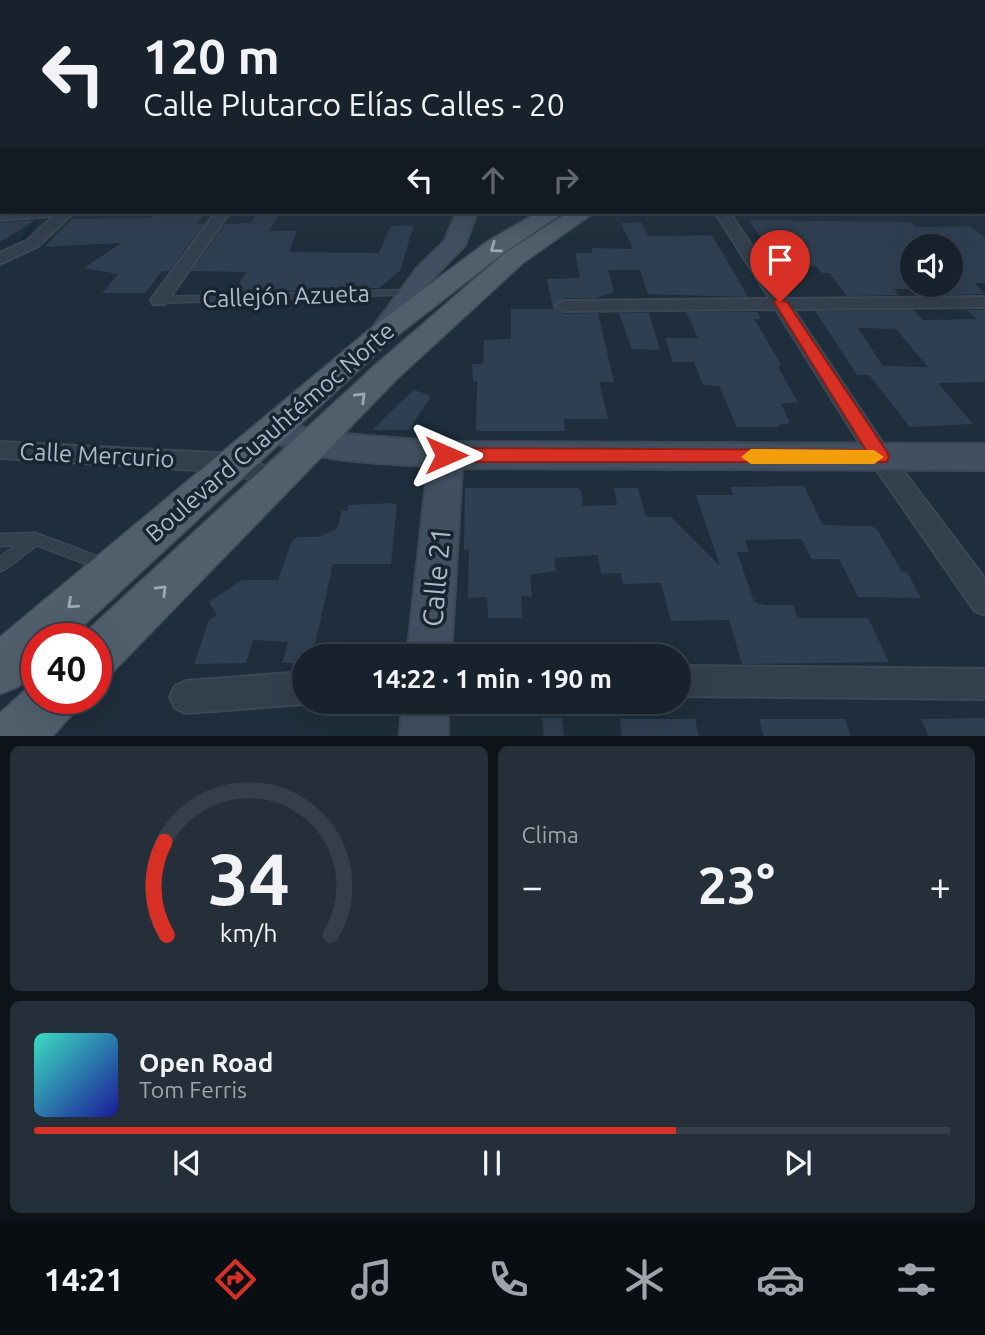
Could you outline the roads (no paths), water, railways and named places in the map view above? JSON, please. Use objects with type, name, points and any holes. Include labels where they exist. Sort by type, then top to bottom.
[{"type":"main road","name":"Boulevard Cuauhtémoc Norte","points":[[0,669],[379,336],[497,246],[550,214]]},
{"type":"main road","name":"Boulevard Cuauhtémoc Norte","points":[[112,639],[384,373],[514,258],[581,214]]},
{"type":"main road","points":[[15,736],[37,714]]},
{"type":"street","points":[[0,216],[28,214]]},
{"type":"street","points":[[0,259],[22,249],[64,214]]},
{"type":"street","points":[[159,300],[222,214]]},
{"type":"street","points":[[379,336],[426,272],[454,245],[466,214]]},
{"type":"street","points":[[723,214],[880,457],[985,602]]},
{"type":"street","points":[[0,248],[14,240],[39,234]]},
{"type":"street","points":[[564,306],[985,302]]},
{"type":"street","points":[[274,427],[312,444],[446,455],[985,457]]},
{"type":"street","name":"Calle Mercurio","points":[[0,450],[233,463],[275,480]]},
{"type":"street","name":"Calle 21","points":[[430,644],[446,455]]},
{"type":"street","points":[[691,681],[985,684]]},
{"type":"street","points":[[186,696],[292,689]]},
{"type":"street","points":[[424,736],[425,714]]},
{"type":"lane","name":"Callejón Azueta","points":[[159,300],[413,292]]},
{"type":"lane","points":[[0,565],[35,539]]},
{"type":"lane","points":[[0,540],[35,539],[112,568]]},
{"type":"waterway","points":[[0,254],[19,244],[37,219]]}]
